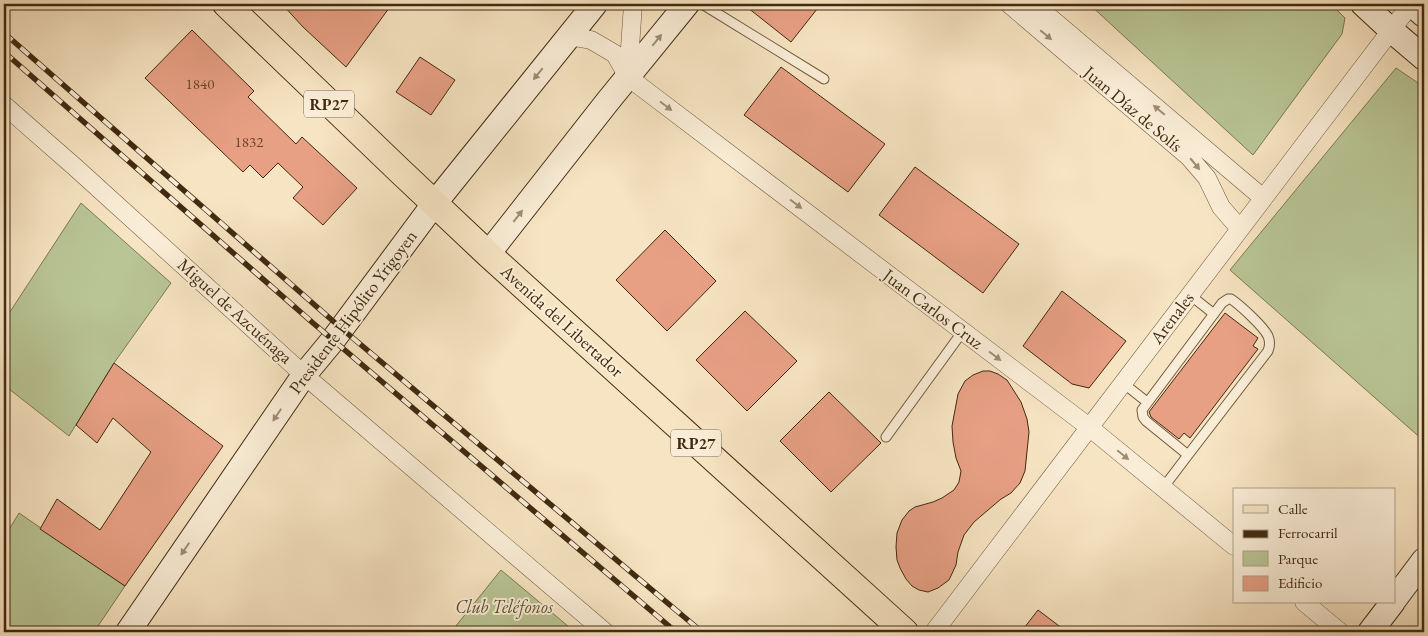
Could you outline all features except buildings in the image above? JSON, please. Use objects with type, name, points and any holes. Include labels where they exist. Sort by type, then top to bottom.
[{"type":"main road","name":"Avenida del Libertador","points":[[226,4],[488,254],[905,632]]},
{"type":"street","name":"Presidente Hipólito Yrigoyen","points":[[128,632],[304,374],[333,340],[434,204],[595,4]]},
{"type":"street","points":[[628,77],[633,4]]},
{"type":"street","points":[[488,254],[687,4]]},
{"type":"street","name":"Juan Díaz de Solís","points":[[1008,4],[1189,157],[1207,178],[1221,207],[1240,229]]},
{"type":"street","name":"Juan Díaz de Solís","points":[[1034,4],[1263,198]]},
{"type":"street","points":[[1363,4],[1424,58]]},
{"type":"street","points":[[1411,4],[1424,15]]},
{"type":"street","name":"Arenales","points":[[934,632],[1411,4]]},
{"type":"street","name":"Juan Carlos Cruz","points":[[568,36],[591,40],[615,54],[628,77],[1089,427],[1233,545]]},
{"type":"street","name":"Miguel de Azcuénaga","points":[[4,105],[304,374],[605,632]]},
{"type":"street","points":[[1396,598],[1424,560]]},
{"type":"street","points":[[1306,604],[1340,632]]},
{"type":"street","points":[[1370,632],[1392,604]]},
{"type":"lane","points":[[702,4],[824,79]]},
{"type":"lane","points":[[1190,295],[1214,314]]},
{"type":"lane","points":[[1163,488],[1268,351],[1270,346],[1267,334],[1231,299],[1225,301],[1214,314],[1142,410],[1146,421],[1188,455]]},
{"type":"lane","points":[[886,437],[962,331]]},
{"type":"lane","points":[[1123,383],[1147,402]]},
{"type":"green space","points":[[1089,4],[1331,4],[1345,18],[1342,34],[1253,155]]},
{"type":"green space","points":[[1396,68],[1424,87],[1424,441],[1230,270]]},
{"type":"green space","points":[[81,203],[171,283],[114,363],[69,436],[4,385],[4,321]]},
{"type":"green space","points":[[19,513],[125,586],[94,632],[4,632],[4,538]]},
{"type":"green space","name":"Club Teléfonos","points":[[501,570],[575,632],[451,632]]},
{"type":"railway","points":[[4,33],[341,328],[702,632]]},
{"type":"railway","points":[[4,52],[313,323],[676,632]]}]
